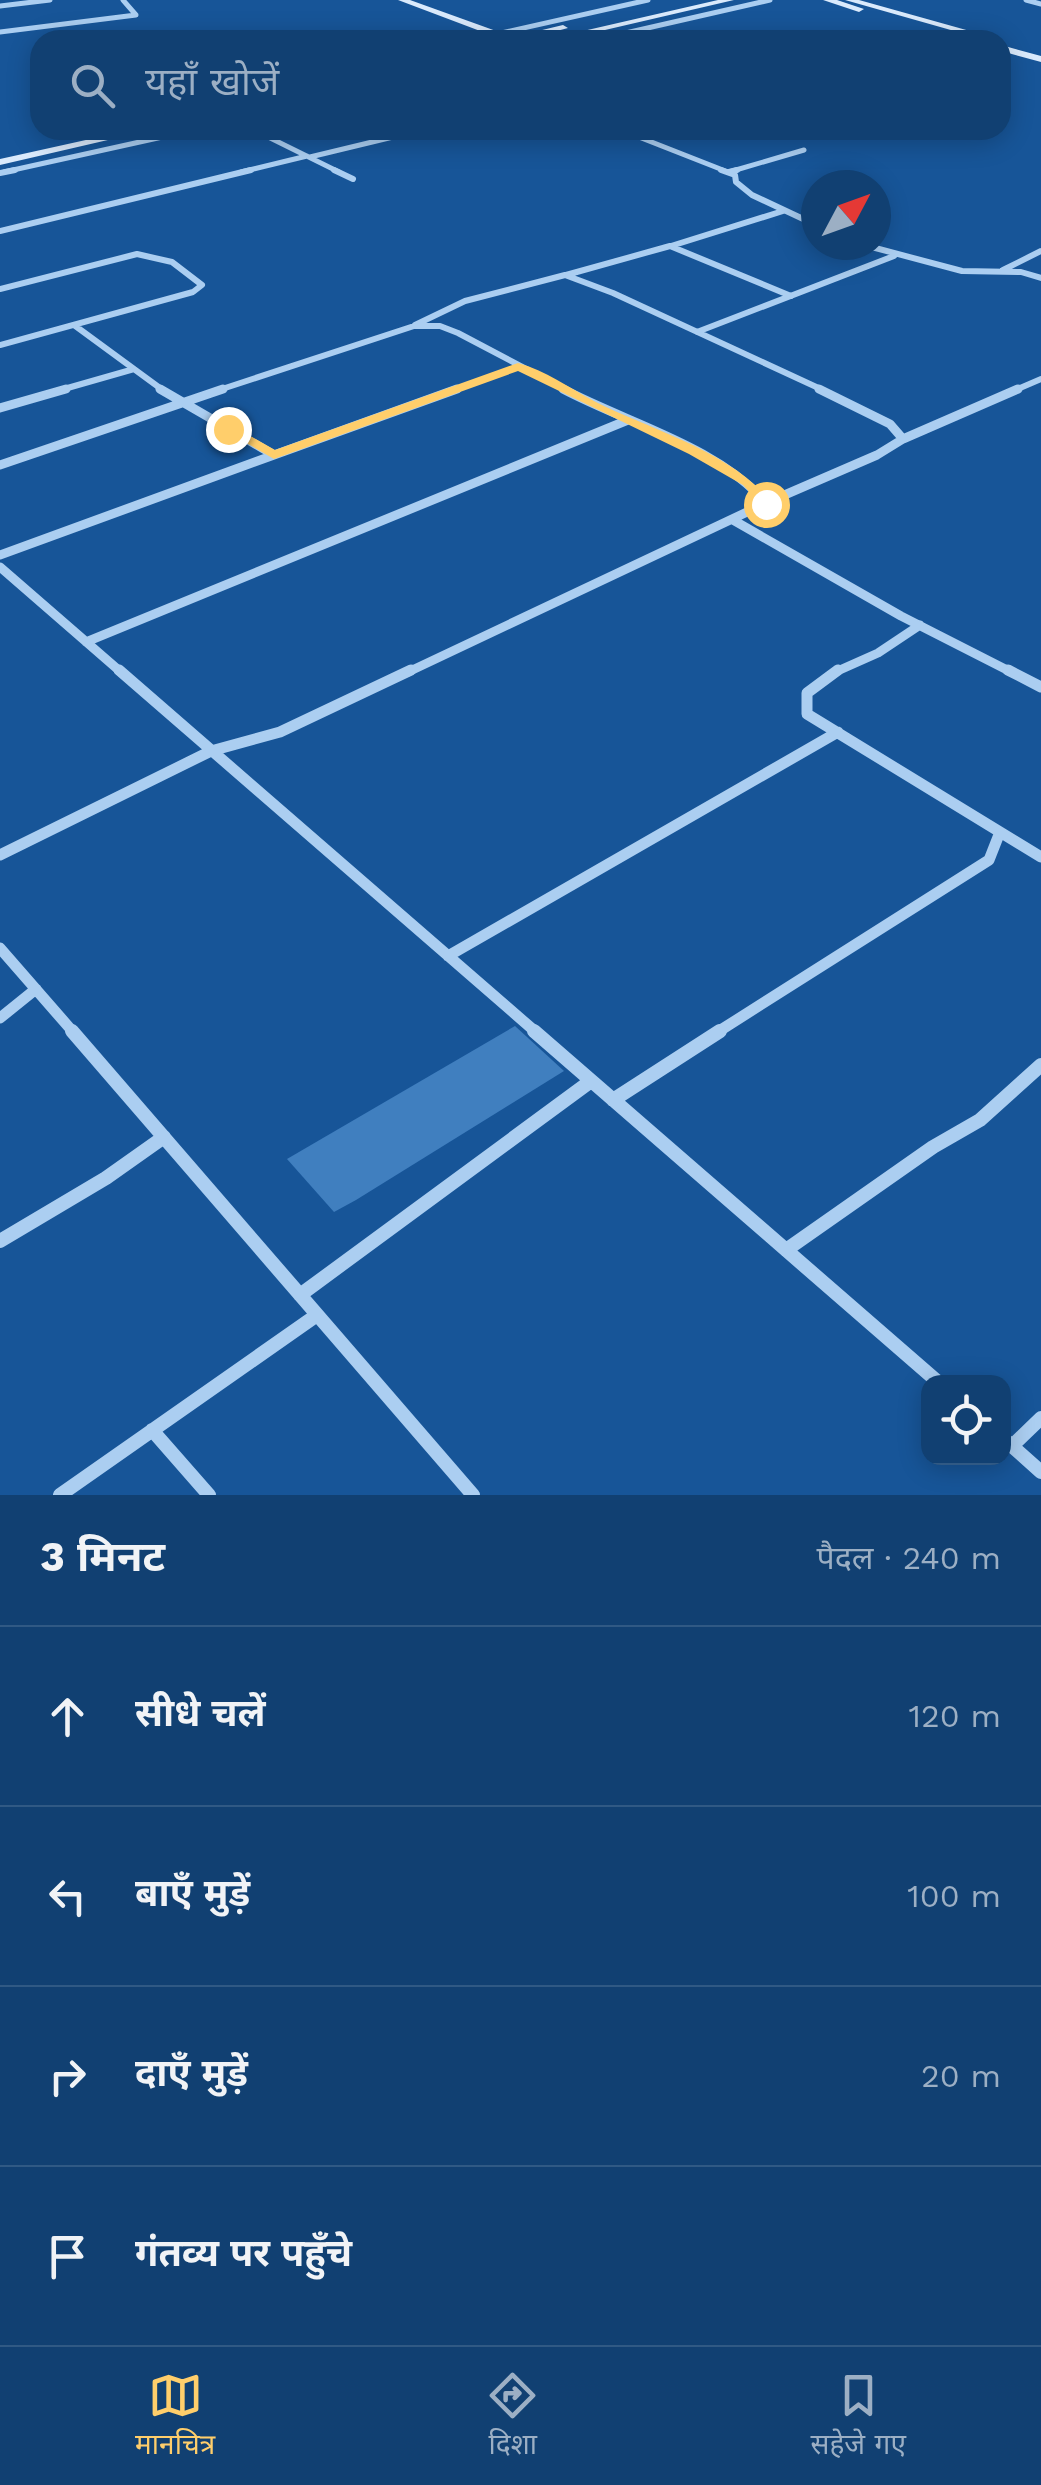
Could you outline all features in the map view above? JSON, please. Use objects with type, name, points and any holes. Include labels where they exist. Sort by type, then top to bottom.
[{"type":"street","points":[[0,6],[50,0]]},
{"type":"street","points":[[0,32],[136,15],[123,0]]},
{"type":"street","points":[[402,0],[486,30]]},
{"type":"street","points":[[515,30],[648,0]]},
{"type":"street","points":[[556,30],[690,0]]},
{"type":"street","points":[[594,30],[730,0]]},
{"type":"street","points":[[639,30],[770,0]]},
{"type":"street","points":[[827,0],[936,30]]},
{"type":"street","points":[[850,0],[955,30]]},
{"type":"street","points":[[1026,0],[1041,4]]},
{"type":"street","points":[[1011,46],[1041,56]]},
{"type":"street","points":[[0,149],[42,140]]},
{"type":"street","points":[[0,162],[100,140]]},
{"type":"street","points":[[0,174],[150,140]]},
{"type":"street","points":[[274,140],[353,178]]},
{"type":"street","points":[[0,231],[380,140]]},
{"type":"street","points":[[646,140],[735,176],[736,182],[752,195],[801,217]]},
{"type":"street","points":[[728,173],[804,150]]},
{"type":"street","points":[[0,465],[414,326],[465,301],[670,246],[784,210]]},
{"type":"street","points":[[670,246],[791,296]]},
{"type":"street","points":[[1002,271],[1041,251]]},
{"type":"street","points":[[0,289],[154,253],[202,285],[193,292],[0,345]]},
{"type":"street","points":[[891,255],[962,270],[1002,271],[1041,278]]},
{"type":"street","points":[[696,333],[894,256]]},
{"type":"street","points":[[565,275],[865,410],[890,424],[903,439]]},
{"type":"street","points":[[74,325],[134,369],[274,455]]},
{"type":"street","points":[[414,326],[440,326],[518,367],[540,374],[748,482],[766,504]]},
{"type":"street","points":[[0,555],[518,367]]},
{"type":"street","points":[[0,408],[134,369]]},
{"type":"street","points":[[0,854],[211,751],[280,732],[766,504],[877,456],[903,439],[1041,379]]},
{"type":"street","points":[[86,642],[628,420]]},
{"type":"street","points":[[733,520],[920,625],[1041,686]]},
{"type":"street","points":[[0,567],[930,1375]]},
{"type":"street","points":[[920,625],[878,653],[827,675],[807,693],[807,714],[1041,857]]},
{"type":"street","points":[[448,956],[838,732]]},
{"type":"street","points":[[614,1100],[989,860],[1000,832]]},
{"type":"street","points":[[0,948],[473,1495]]},
{"type":"street","points":[[0,1018],[36,989]]},
{"type":"street","points":[[786,1250],[934,1147],[980,1120],[1041,1065]]},
{"type":"street","points":[[300,1296],[591,1081]]},
{"type":"street","points":[[0,1241],[106,1178],[164,1138]]},
{"type":"street","points":[[60,1495],[317,1315]]},
{"type":"street","points":[[1011,1441],[1041,1418]]},
{"type":"street","points":[[152,1430],[208,1495]]},
{"type":"street","points":[[1011,1446],[1041,1472]]},
{"type":"building","points":[[515,1026],[564,1071],[356,1200],[334,1212],[287,1159]]},
{"type":"route","points":[[228,429],[274,455],[518,367],[540,374],[588,402],[694,452],[748,482],[766,504]]}]
